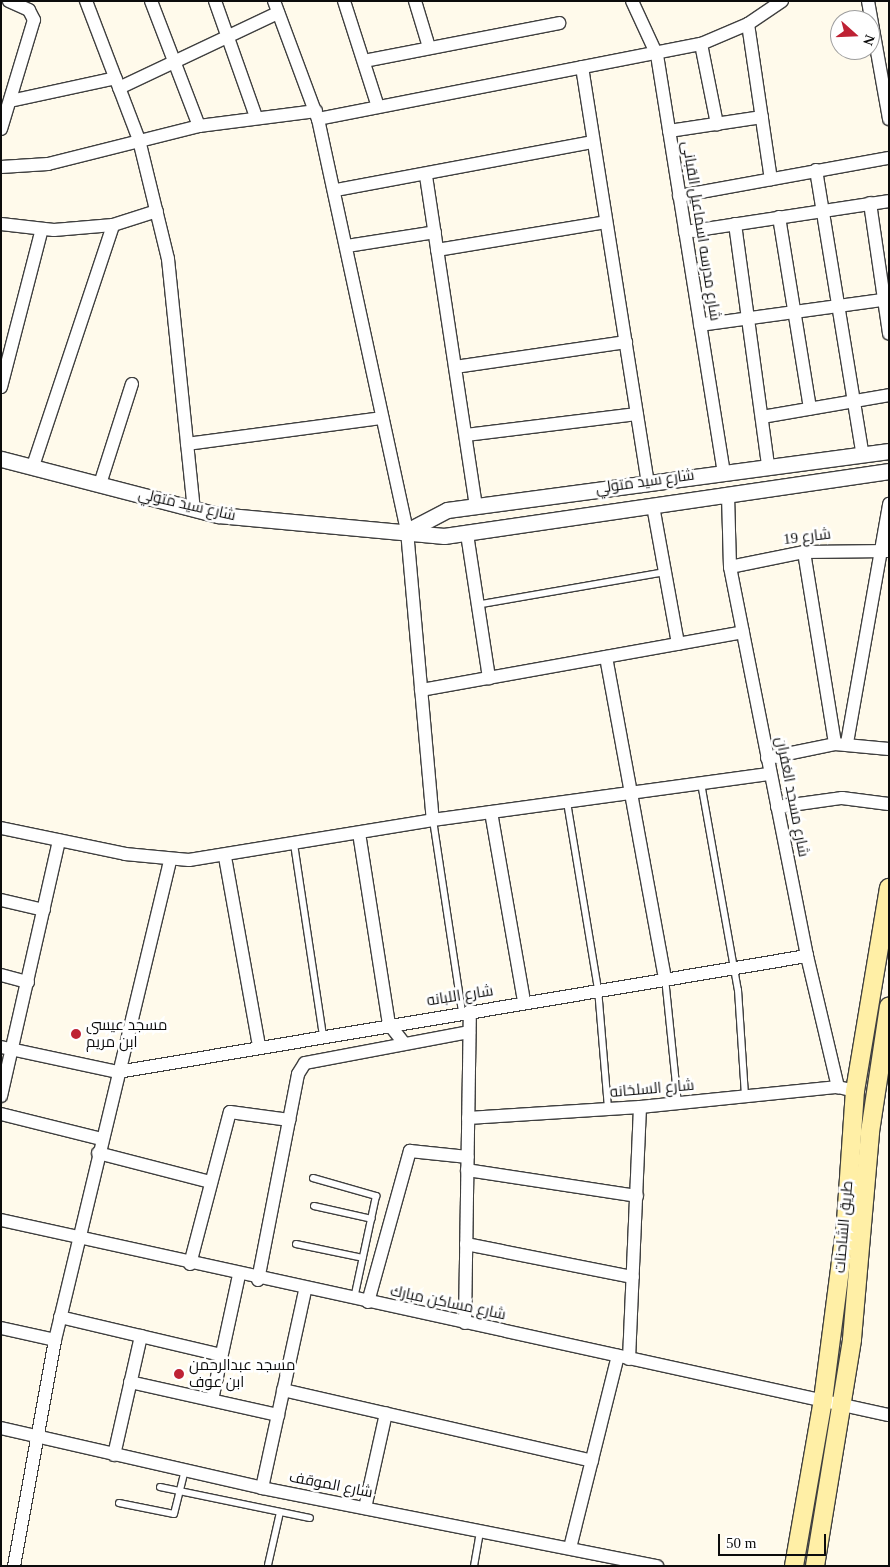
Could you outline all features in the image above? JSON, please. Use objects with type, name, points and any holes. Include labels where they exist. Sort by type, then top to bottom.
[{"type":"main road","name":"طريق الشاحنات","points":[[815,1566],[832,1402],[846,1222],[846,1089],[889,888]]},
{"type":"main road","name":"طريق الشاحنات","points":[[794,1566],[860,1274],[875,1091],[889,1006]]},
{"type":"street","points":[[1,129],[34,20],[29,10],[9,1]]},
{"type":"street","points":[[86,1],[139,140],[168,259],[194,510]]},
{"type":"street","points":[[151,1],[177,63],[199,126]]},
{"type":"street","points":[[215,1],[230,38],[256,117]]},
{"type":"street","points":[[344,1],[378,107]]},
{"type":"street","points":[[415,1],[429,47]]},
{"type":"street","name":"شارع مدرسه اسماعيل القبانى","points":[[632,1],[657,55],[724,471]]},
{"type":"street","points":[[868,1],[883,56],[889,119]]},
{"type":"street","points":[[1,167],[48,164],[199,126],[256,117],[317,115],[378,107],[582,67],[657,55],[701,44],[748,24],[773,4]]},
{"type":"street","points":[[10,100],[118,83],[177,63],[230,38],[276,7],[317,115],[336,190],[407,531],[433,820]]},
{"type":"street","points":[[364,61],[559,23]]},
{"type":"street","points":[[748,24],[771,178]]},
{"type":"street","points":[[701,44],[717,124]]},
{"type":"street","points":[[582,67],[648,482]]},
{"type":"street","points":[[669,131],[762,117]]},
{"type":"street","points":[[336,190],[426,176],[593,142]]},
{"type":"street","points":[[679,196],[889,158]]},
{"type":"street","points":[[816,170],[839,306],[852,401],[862,452]]},
{"type":"street","points":[[426,176],[476,506]]},
{"type":"street","points":[[685,232],[889,200]]},
{"type":"street","points":[[870,203],[886,299],[889,334]]},
{"type":"street","points":[[1,224],[42,228],[113,225],[156,211]]},
{"type":"street","points":[[780,217],[810,408]]},
{"type":"street","points":[[437,250],[606,222]]},
{"type":"street","points":[[735,224],[768,465]]},
{"type":"street","points":[[33,466],[113,225]]},
{"type":"street","points":[[1,386],[42,228]]},
{"type":"street","points":[[347,246],[435,232]]},
{"type":"street","points":[[700,325],[886,299]]},
{"type":"street","points":[[454,367],[626,342]]},
{"type":"street","points":[[100,484],[132,384]]},
{"type":"street","points":[[762,417],[889,394]]},
{"type":"street","points":[[466,435],[637,414]]},
{"type":"street","points":[[188,444],[382,418]]},
{"type":"street","name":"شارع سيد متولي","points":[[407,531],[434,514],[476,506],[862,452],[889,451]]},
{"type":"street","name":"شارع سيد متولي","points":[[1,459],[194,510],[340,528],[467,534],[889,471]]},
{"type":"street","name":"شارع مسجد الغفران","points":[[728,495],[730,567],[770,774],[808,956],[846,1089]]},
{"type":"street","points":[[841,744],[884,550],[889,504]]},
{"type":"street","points":[[652,506],[678,644]]},
{"type":"street","points":[[467,534],[476,605],[489,678]]},
{"type":"street","name":"شارع 19","points":[[730,567],[804,552],[884,550]]},
{"type":"street","points":[[804,552],[841,744]]},
{"type":"street","points":[[421,690],[743,632]]},
{"type":"street","points":[[606,657],[665,978]]},
{"type":"street","points":[[767,758],[841,744],[889,749]]},
{"type":"street","points":[[1,828],[59,841],[170,860],[224,857],[433,820],[770,774]]},
{"type":"street","points":[[777,808],[842,798],[889,804]]},
{"type":"street","points":[[491,812],[524,1002]]},
{"type":"street","points":[[359,833],[389,1024],[404,1043]]},
{"type":"street","points":[[1,1096],[7,1048],[28,982],[59,841]]},
{"type":"street","points":[[224,857],[259,1046]]},
{"type":"street","points":[[14,1566],[34,1436],[60,1317],[101,1139],[170,860]]},
{"type":"street","points":[[1,900],[44,910]]},
{"type":"street","name":"شارع اللبانه","points":[[118,1072],[323,1035],[734,966],[808,956]]},
{"type":"street","points":[[1,975],[28,982]]},
{"type":"street","points":[[466,1011],[469,1032],[466,1323]]},
{"type":"street","points":[[258,1280],[298,1074],[310,1059],[469,1032]]},
{"type":"street","points":[[7,1048],[118,1072]]},
{"type":"street","name":"شارع السلخانه","points":[[468,1118],[640,1107],[745,1096],[846,1089]]},
{"type":"street","points":[[570,1548],[592,1461],[624,1358],[633,1276],[640,1107]]},
{"type":"street","points":[[190,1264],[210,1182],[230,1112],[289,1120]]},
{"type":"street","points":[[1,1114],[101,1139]]},
{"type":"street","points":[[368,1302],[410,1151],[636,1196]]},
{"type":"street","points":[[98,1153],[210,1182]]},
{"type":"street","name":"شارع مساكن مبارك","points":[[1,1220],[258,1280],[368,1302],[889,1415]]},
{"type":"street","points":[[466,1244],[633,1276]]},
{"type":"street","points":[[212,1400],[238,1275]]},
{"type":"street","points":[[262,1488],[305,1290]]},
{"type":"street","points":[[60,1317],[221,1355]]},
{"type":"street","points":[[1,1328],[55,1340]]},
{"type":"street","points":[[114,1454],[141,1336]]},
{"type":"street","points":[[130,1382],[278,1415]]},
{"type":"street","points":[[283,1390],[592,1461]]},
{"type":"street","points":[[365,1508],[386,1413]]},
{"type":"street","name":"شارع الموقف","points":[[1,1428],[262,1488],[657,1566]]},
{"type":"lane","points":[[476,605],[665,572]]},
{"type":"lane","points":[[701,783],[734,966],[745,1096]]},
{"type":"lane","points":[[567,802],[598,989],[608,1109]]},
{"type":"lane","points":[[433,820],[466,1011]]},
{"type":"lane","points":[[294,844],[323,1035]]},
{"type":"lane","points":[[665,978],[678,1104]]},
{"type":"lane","points":[[313,1178],[374,1193],[372,1219],[354,1300]]},
{"type":"lane","points":[[314,1206],[372,1219]]},
{"type":"lane","points":[[296,1244],[363,1258]]},
{"type":"lane","points":[[119,1503],[174,1514],[185,1470]]},
{"type":"lane","points":[[160,1487],[310,1518]]},
{"type":"lane","points":[[268,1565],[280,1512]]},
{"type":"lane","points":[[474,1566],[480,1531]]},
{"type":"place","name":"مسجد عيسى ابن مريم","points":[[76,1034]]},
{"type":"place","name":"مسجد عبدالرحمن ابن عوف","points":[[179,1374]]}]
